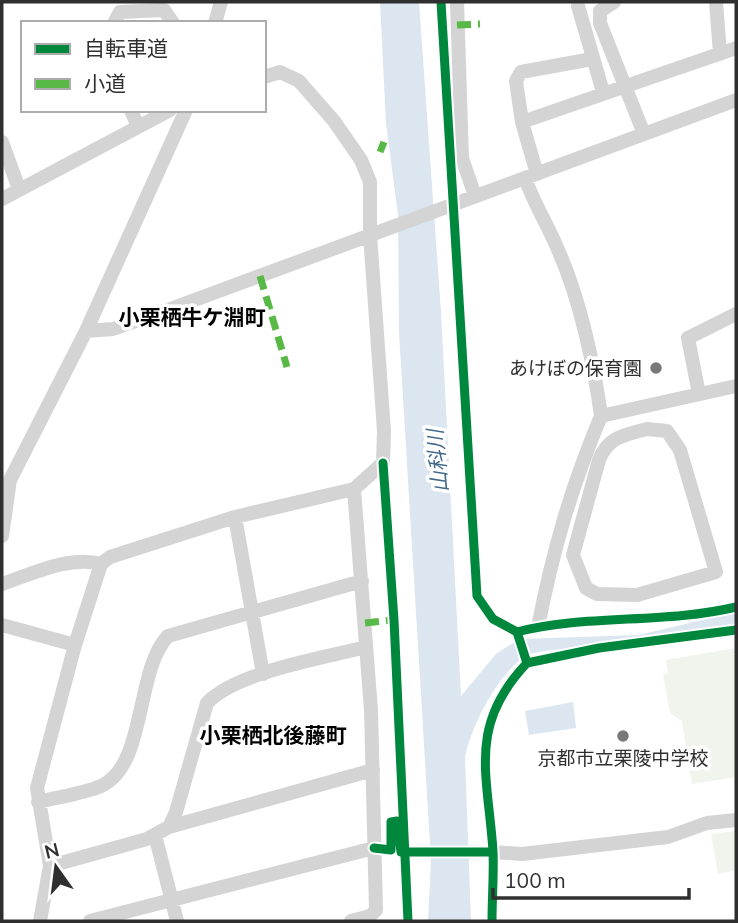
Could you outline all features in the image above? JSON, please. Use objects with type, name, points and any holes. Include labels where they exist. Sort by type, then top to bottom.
[{"type":"street","points":[[216,21],[221,2]]},
{"type":"street","points":[[457,2],[462,158],[475,197]]},
{"type":"street","points":[[600,11],[614,2]]},
{"type":"street","points":[[716,2],[720,54]]},
{"type":"street","points":[[583,4],[600,11]]},
{"type":"street","points":[[583,4],[592,59],[603,92]]},
{"type":"street","points":[[115,21],[120,12],[130,9],[168,12]]},
{"type":"street","points":[[600,11],[600,23],[622,86],[644,134]]},
{"type":"street","points":[[522,122],[736,48]]},
{"type":"street","points":[[538,627],[551,562],[572,485],[601,416],[595,367],[560,252],[537,210],[516,81],[522,72],[592,59]]},
{"type":"street","points":[[40,921],[50,866],[37,788],[75,645],[101,564],[110,557],[235,517],[354,489],[383,464],[384,431],[370,182],[361,160],[334,121],[299,81],[280,72],[266,76]]},
{"type":"street","points":[[86,331],[113,329],[736,100]]},
{"type":"street","points":[[132,112],[138,127]]},
{"type":"street","points":[[2,199],[166,112]]},
{"type":"street","points":[[2,536],[10,480],[86,331],[185,112]]},
{"type":"street","points":[[2,142],[19,190]]},
{"type":"street","points":[[699,394],[688,338],[736,314]]},
{"type":"street","points":[[601,416],[736,386]]},
{"type":"street","points":[[655,403],[659,429]]},
{"type":"street","points":[[659,429],[667,431],[680,450],[716,572],[637,595],[597,594],[586,588],[573,555],[604,446],[612,439],[659,429]]},
{"type":"street","points":[[351,921],[370,916],[376,910],[373,770],[354,489]]},
{"type":"street","points":[[235,517],[263,674]]},
{"type":"street","points":[[2,584],[59,565],[88,560],[101,564]]},
{"type":"street","points":[[38,802],[102,785],[118,772],[141,717],[154,654],[168,636],[362,581]]},
{"type":"street","points":[[2,625],[75,645]]},
{"type":"street","points":[[169,827],[176,812],[207,703],[218,691],[263,674],[366,647]]},
{"type":"street","points":[[50,866],[155,835],[169,827],[373,770]]},
{"type":"street","points":[[493,852],[522,854],[668,837],[707,823],[736,820]]},
{"type":"street","points":[[155,835],[177,921]]},
{"type":"street","points":[[90,921],[374,848]]},
{"type":"shaded area","points":[[736,648],[736,777],[692,784],[682,721],[670,713],[663,674],[668,673],[666,660]]},
{"type":"shaded area","points":[[736,831],[736,870],[718,874],[711,834]]},
{"type":"water","name":"山科川","points":[[380,2],[419,2],[441,312],[461,696],[496,654],[519,639],[639,635],[736,612],[736,628],[625,639],[539,652],[524,657],[502,679],[485,705],[465,757],[471,921],[428,921],[431,860],[399,332],[398,215],[386,123]]},
{"type":"water","points":[[573,702],[576,728],[529,735],[525,711]]},
{"type":"marked path","points":[[457,25],[480,24]]},
{"type":"marked path","points":[[380,152],[384,142]]},
{"type":"marked path","points":[[260,276],[287,367]]},
{"type":"marked path","points":[[365,623],[394,620]]},
{"type":"cycle path","points":[[441,2],[477,596],[493,619],[517,632],[527,663],[508,686],[496,708],[486,752],[493,851],[492,921]]},
{"type":"cycle path","points":[[383,463],[394,620],[408,921]]},
{"type":"cycle path","points":[[517,632],[543,626],[682,616],[736,607]]},
{"type":"cycle path","points":[[527,663],[599,648],[736,630]]},
{"type":"cycle path","points":[[374,848],[391,850],[391,822],[397,821],[401,852],[493,852]]},
{"type":"place","name":"あけぼの保育園","points":[[656,368]]},
{"type":"place","name":"京都市立栗陵中学校","points":[[623,736]]},
{"type":"district","name":"小栗栖牛ケ淵町","points":[[192,317]]},
{"type":"district","name":"小栗栖北後藤町","points":[[273,735]]}]
